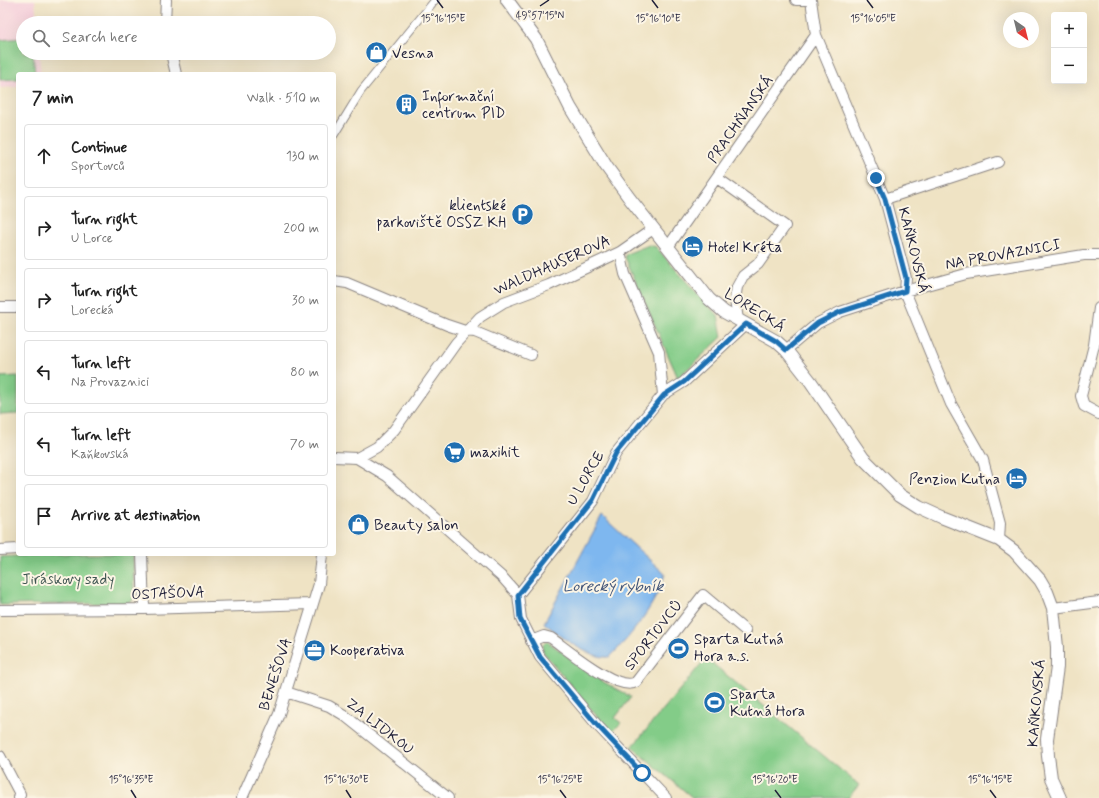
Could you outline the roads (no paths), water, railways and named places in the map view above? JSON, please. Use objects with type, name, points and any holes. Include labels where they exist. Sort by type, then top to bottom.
[{"type":"street","points":[[165,16],[166,0]]},
{"type":"street","points":[[336,132],[361,91],[435,0]]},
{"type":"street","name":"LORECKÁ","points":[[507,0],[536,39],[567,100],[606,166],[653,229],[709,299],[742,322],[776,341],[786,350],[811,382],[864,458],[900,495],[919,507],[999,540],[1014,551],[1040,580],[1047,592],[1052,608]]},
{"type":"street","points":[[796,0],[811,0],[816,35]]},
{"type":"street","name":"PRACHŇANSKÁ","points":[[668,247],[816,35]]},
{"type":"street","name":"KAŇKOVSKÁ","points":[[816,35],[885,199],[906,278],[905,291],[951,404],[982,460],[1000,523],[999,540]]},
{"type":"street","points":[[173,60],[176,72]]},
{"type":"street","points":[[885,199],[998,162]]},
{"type":"street","points":[[717,178],[785,226],[758,264],[743,276],[737,287],[734,300],[742,322]]},
{"type":"street","name":"WALDHAUSEROVA","points":[[357,458],[376,447],[394,430],[465,331],[480,317],[492,308],[549,285],[620,252],[653,229]]},
{"type":"street","points":[[620,252],[625,274],[659,352],[664,395]]},
{"type":"street","name":"NA PROVAZNICI","points":[[786,350],[818,323],[840,312],[905,291],[966,274],[1084,255],[1099,256]]},
{"type":"street","points":[[336,281],[347,283],[447,326],[481,334],[531,355]]},
{"type":"street","points":[[0,307],[16,307]]},
{"type":"street","points":[[1099,308],[1094,345],[1081,396],[1084,406],[1099,414]]},
{"type":"street","name":"U LORCE","points":[[518,595],[593,500],[616,453],[664,395],[684,382],[742,322]]},
{"type":"street","points":[[336,457],[357,458],[387,476],[495,570],[518,595],[520,619],[540,657],[592,719],[666,798]]},
{"type":"street","points":[[0,550],[16,549]]},
{"type":"street","points":[[142,556],[144,609]]},
{"type":"street","name":"BENEŠOVA","points":[[242,798],[266,745],[286,692],[320,578],[322,556]]},
{"type":"street","name":"SPORTOVCŮ","points":[[531,641],[544,636],[551,638],[598,672],[625,684],[632,684],[636,682],[703,595],[746,631]]},
{"type":"street","points":[[1052,608],[1099,602]]},
{"type":"street","name":"OSTAŠOVA","points":[[0,610],[144,609],[312,604]]},
{"type":"street","name":"KAŇKOVSKÁ","points":[[1052,608],[1057,667],[1047,739],[1051,778],[1060,798]]},
{"type":"street","name":"ZA LIDKOU","points":[[286,692],[329,706],[339,712],[448,798]]},
{"type":"street","points":[[0,756],[20,796]]},
{"type":"water","name":"Lorecký rybník","points":[[602,516],[665,574],[656,596],[643,618],[627,639],[610,657],[602,657],[584,651],[544,623]]},
{"type":"place","name":"Vesna","points":[[377,53]]},
{"type":"place","name":"Informační centrum PID","points":[[406,105]]},
{"type":"place","name":"klientské parkoviště OSSZ KH","points":[[522,214]]},
{"type":"place","name":"Hotel Kréta","points":[[693,247]]},
{"type":"place","name":"maxihit","points":[[454,452]]},
{"type":"place","name":"Penzion Kutna","points":[[1016,479]]},
{"type":"place","name":"Beauty salon","points":[[358,525]]},
{"type":"place","name":"Sparta Kutná Hora a.s.","points":[[678,648]]},
{"type":"place","name":"Kooperativa","points":[[315,650]]},
{"type":"place","name":"Sparta Kutná Hora","points":[[714,703]]},
{"type":"park label","name":"Jiráskovy sady","points":[[68,579]]}]
